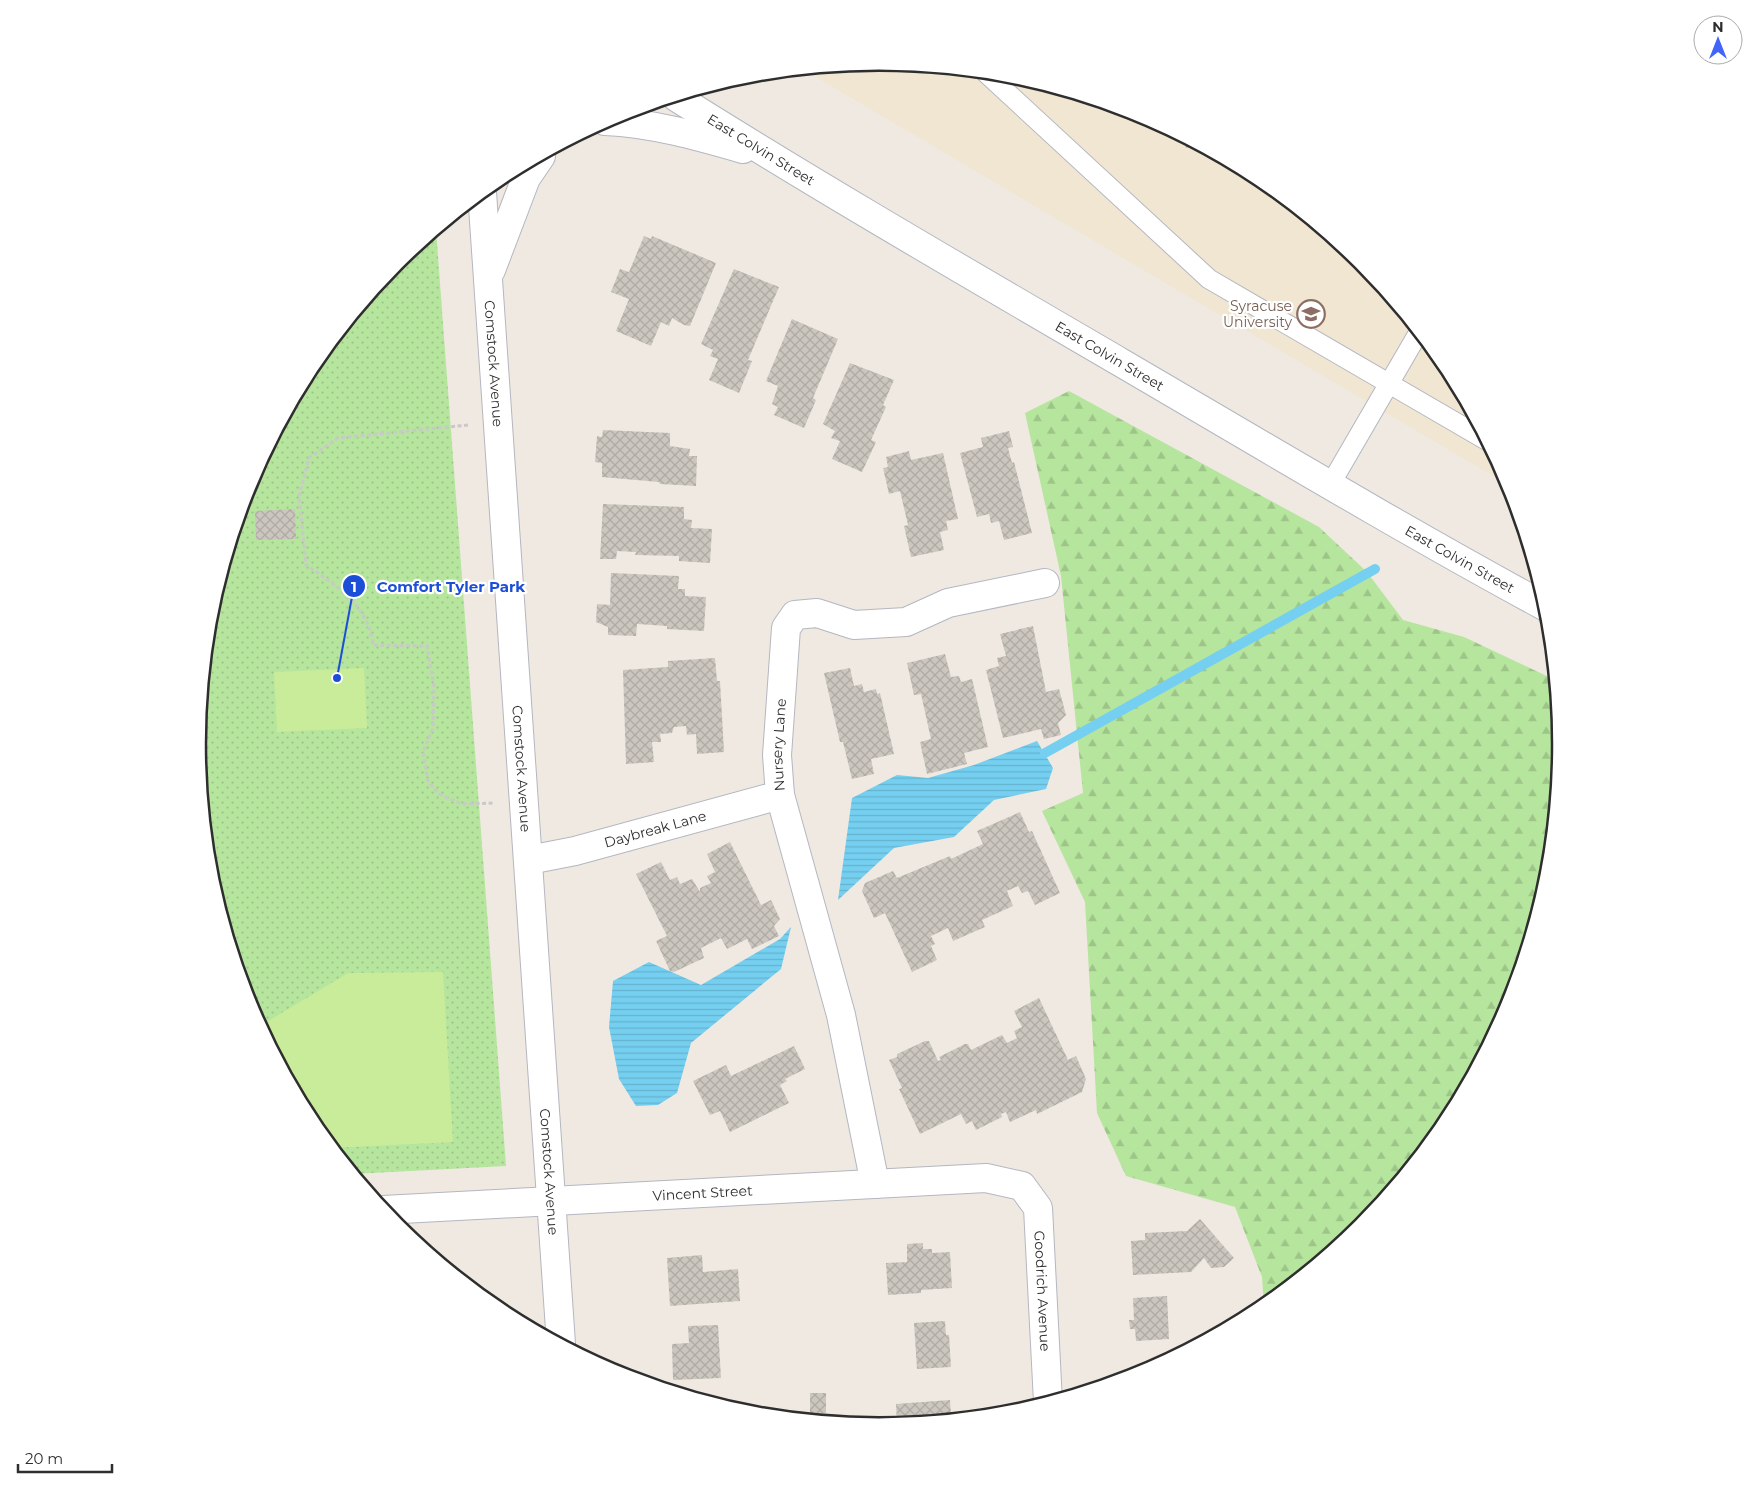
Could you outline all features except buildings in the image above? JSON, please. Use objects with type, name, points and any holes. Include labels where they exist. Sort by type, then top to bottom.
[{"type":"street","name":"East Colvin Street","points":[[682,101],[774,159],[1448,554],[1536,602]]},
{"type":"street","points":[[622,122],[698,136],[774,159]]},
{"type":"street","points":[[488,278],[526,178],[534,166]]},
{"type":"street","name":"Comstock Avenue","points":[[483,201],[530,860],[561,1338]]},
{"type":"street","name":"Nursery Lane","points":[[875,1184],[841,1015],[780,795],[777,755],[786,628],[795,616],[817,613],[854,625],[906,622],[948,603],[1044,582]]},
{"type":"street","name":"Daybreak Lane","points":[[530,860],[575,850],[780,795]]},
{"type":"street","name":"Vincent Street","points":[[393,1209],[986,1178],[1022,1186]]},
{"type":"street","name":"Goodrich Avenue","points":[[1022,1186],[1038,1208],[1048,1396]]},
{"type":"lane","points":[[995,82],[1209,279],[1388,385],[1455,420],[1476,433]]},
{"type":"lane","points":[[1330,485],[1415,338]]},
{"type":"path","points":[[498,422],[338,438],[309,458],[299,496],[306,565],[328,579],[360,609],[371,630],[373,645],[427,646],[434,687],[432,728],[423,752],[428,780],[439,794],[462,804],[525,803]]},
{"type":"shaded area","name":"Syracuse University","points":[[879,71],[967,77],[1010,84],[1053,94],[1137,122],[1216,161],[1289,210],[1323,238],[1355,268],[1385,301],[1439,370],[1483,447],[1497,478],[813,75]]},
{"type":"green space","points":[[437,237],[506,1166],[361,1174],[345,1154],[319,1119],[296,1081],[275,1042],[241,961],[219,876],[207,789],[207,700],[219,613],[241,528],[257,487],[275,447],[319,370],[373,301],[403,268]]},
{"type":"green space","points":[[1069,391],[1319,527],[1367,572],[1403,620],[1464,637],[1548,677],[1551,700],[1551,789],[1539,876],[1517,961],[1483,1042],[1439,1119],[1385,1188],[1355,1221],[1323,1251],[1263,1297],[1262,1277],[1235,1207],[1126,1176],[1097,1113],[1085,902],[1042,811],[1083,793],[1061,576],[1025,413]]},
{"type":"green space","points":[[364,668],[367,728],[277,732],[274,672]]},
{"type":"green space","points":[[443,972],[453,1142],[340,1148],[319,1119],[296,1081],[266,1022],[348,973]]},
{"type":"water","points":[[1037,741],[1053,768],[1046,789],[994,800],[954,837],[894,848],[838,900],[852,798],[897,775],[928,778],[974,765]]},
{"type":"water","points":[[791,927],[781,969],[691,1043],[677,1093],[658,1105],[636,1106],[619,1079],[609,1027],[613,981],[649,962],[701,985],[780,939]]},
{"type":"waterway","points":[[1045,753],[1375,569]]},
{"type":"place","name":"Syracuse University","points":[[1311,314]]},
{"type":"place","name":"Comfort Tyler Park","points":[[337,678]]}]
